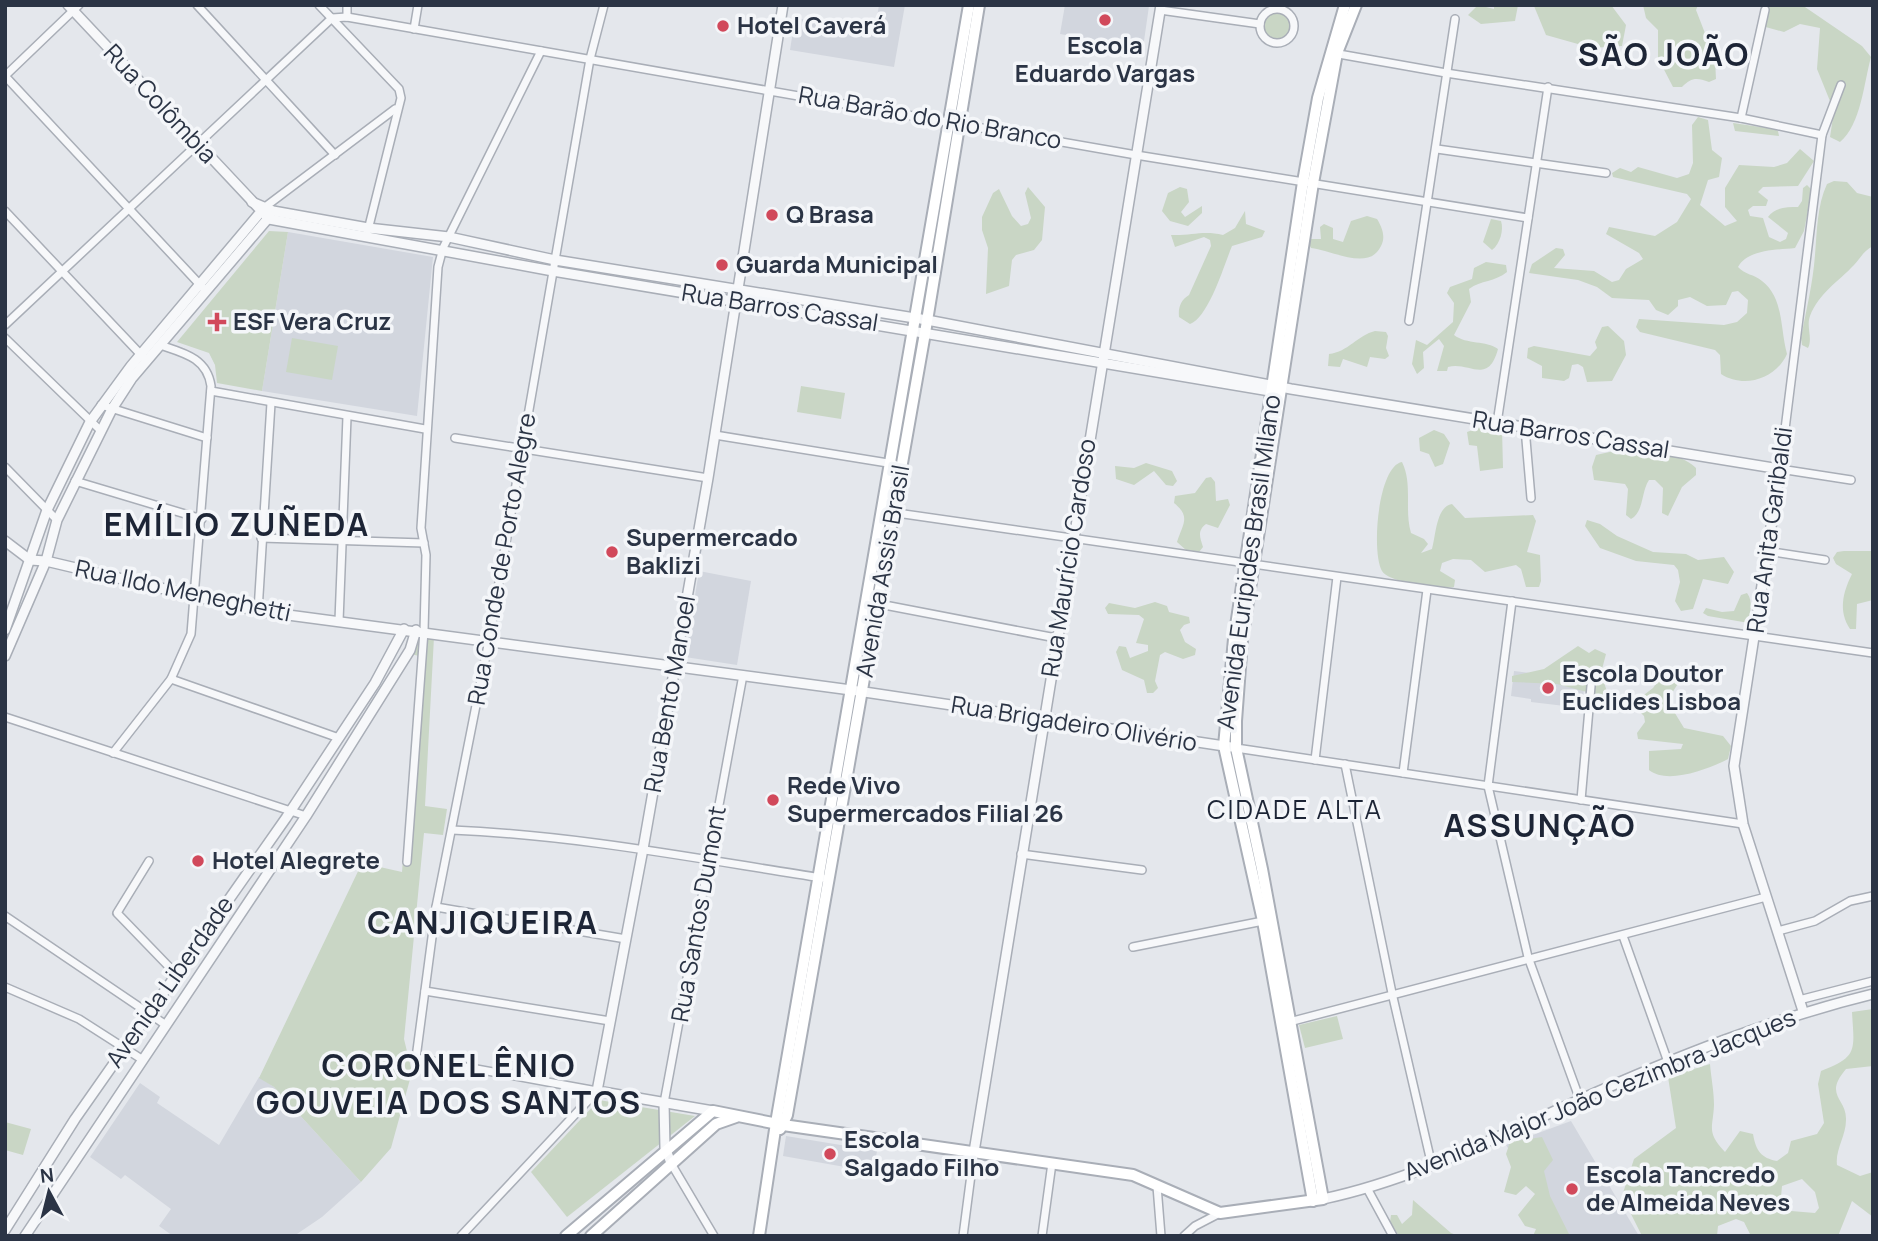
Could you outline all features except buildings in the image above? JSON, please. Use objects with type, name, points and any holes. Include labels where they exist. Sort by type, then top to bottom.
[{"type":"main road","name":"Avenida Assis Brasil","points":[[759,1236],[896,464],[925,332],[931,262],[954,122],[969,5]]},
{"type":"main road","name":"Avenida Assis Brasil","points":[[954,122],[979,5]]},
{"type":"main road","name":"Avenida Euripides Brasil Milano","points":[[1318,1200],[1257,870],[1230,747],[1238,640],[1266,459],[1280,389],[1308,183],[1336,33],[1344,5]]},
{"type":"main road","name":"Avenida Euripides Brasil Milano","points":[[1333,52],[1356,5]]},
{"type":"main road","name":"Avenida Assis Brasil","points":[[896,464],[913,324],[931,262]]},
{"type":"main road","name":"Avenida Euripides Brasil Milano","points":[[1257,870],[1263,921],[1277,976]]},
{"type":"main road","points":[[566,1236],[713,1111],[779,1127],[1133,1175],[1220,1213],[1318,1200]]},
{"type":"main road","points":[[591,1236],[716,1124],[741,1116]]},
{"type":"street","points":[[197,5],[268,79],[335,155]]},
{"type":"street","points":[[319,5],[399,89],[401,98],[396,109],[367,239]]},
{"type":"street","points":[[347,5],[347,18]]},
{"type":"street","points":[[414,29],[418,5]]},
{"type":"street","name":"Rua Conde de Porto Alegre","points":[[597,1091],[416,1058],[436,907],[489,640],[590,59],[604,5]]},
{"type":"street","name":"Rua Bento Manoel","points":[[597,1091],[643,849],[708,478],[783,5]]},
{"type":"street","points":[[74,7],[5,76],[204,289]]},
{"type":"street","name":"Rua Colômbia","points":[[74,7],[196,145],[252,202],[267,212]]},
{"type":"street","points":[[1161,8],[1260,24]]},
{"type":"street","name":"Rua Maurício Cardoso","points":[[962,1236],[1056,638],[1161,8]]},
{"type":"street","points":[[1275,9],[1291,16],[1294,27],[1286,41],[1276,44],[1262,35],[1260,24],[1265,14],[1275,9]]},
{"type":"street","points":[[1741,118],[1765,10]]},
{"type":"street","points":[[5,325],[332,18]]},
{"type":"street","name":"Rua Barão do Rio Branco","points":[[332,18],[414,29],[1136,155],[1528,218]]},
{"type":"street","points":[[1409,321],[1455,19]]},
{"type":"street","points":[[408,862],[424,543],[421,528],[425,429],[438,267],[443,248],[541,51]]},
{"type":"street","points":[[1333,52],[1446,73],[1741,118],[1822,135]]},
{"type":"street","name":"Rua Anita Garibaldi","points":[[1803,1011],[1743,824],[1734,766],[1780,469],[1822,135],[1841,85]]},
{"type":"street","points":[[1497,423],[1548,88]]},
{"type":"street","points":[[5,656],[46,561],[52,515],[75,481],[100,430],[144,357],[160,345],[279,196],[396,109]]},
{"type":"street","points":[[1437,149],[1606,173]]},
{"type":"street","points":[[5,211],[144,357]]},
{"type":"street","name":"Rua Barros Cassal","points":[[267,212],[368,228],[449,237],[555,260],[736,289],[913,324],[925,332],[1019,349],[1102,358]]},
{"type":"street","name":"Rua Barros Cassal","points":[[267,212],[367,239],[443,248],[553,271],[734,301],[913,324],[927,320],[1173,371],[1852,480]]},
{"type":"street","points":[[5,630],[30,560],[52,515],[90,422],[101,405],[204,289]]},
{"type":"street","points":[[5,338],[100,430]]},
{"type":"street","points":[[1019,349],[1022,338]]},
{"type":"street","points":[[113,753],[171,679],[191,634],[211,391],[209,374],[201,363],[191,356],[160,345]]},
{"type":"street","points":[[211,391],[425,429]]},
{"type":"street","points":[[258,611],[271,403]]},
{"type":"street","points":[[101,405],[207,438]]},
{"type":"street","points":[[339,621],[347,417]]},
{"type":"street","points":[[1525,428],[1531,498]]},
{"type":"street","points":[[715,435],[896,464]]},
{"type":"street","points":[[455,439],[522,447],[708,478]]},
{"type":"street","points":[[5,467],[52,515]]},
{"type":"street","points":[[75,481],[202,519]]},
{"type":"street","points":[[888,511],[1072,540],[1873,653]]},
{"type":"street","points":[[261,538],[424,543]]},
{"type":"street","points":[[5,541],[30,560]]},
{"type":"street","points":[[1768,551],[1825,560]]},
{"type":"street","name":"Rua Ildo Meneghetti","points":[[30,560],[46,561],[193,598],[258,611],[404,629]]},
{"type":"street","points":[[1315,760],[1337,577]]},
{"type":"street","points":[[1403,773],[1427,590]]},
{"type":"street","points":[[1512,601],[1488,786],[1528,957],[1580,1100]]},
{"type":"street","points":[[872,602],[1056,638]]},
{"type":"street","name":"Rua Brigadeiro Olivério","points":[[404,629],[856,691],[1743,824]]},
{"type":"street","name":"Avenida Liberdade","points":[[5,1230],[124,1046],[359,708],[404,629]]},
{"type":"street","name":"Avenida Liberdade","points":[[25,1236],[306,817],[420,630]]},
{"type":"street","name":"Rua Santos Dumont","points":[[666,1153],[664,1103],[743,676]]},
{"type":"street","points":[[171,679],[339,738]]},
{"type":"street","points":[[1581,800],[1591,686]]},
{"type":"street","points":[[359,708],[370,715]]},
{"type":"street","points":[[5,717],[291,809],[306,817]]},
{"type":"street","points":[[1345,764],[1392,993],[1432,1166]]},
{"type":"street","points":[[452,830],[495,832],[643,849],[824,878]]},
{"type":"street","points":[[1021,854],[1142,870]]},
{"type":"street","points":[[149,862],[117,913],[175,973]]},
{"type":"street","points":[[1777,931],[1815,921],[1850,901],[1873,896]]},
{"type":"street","points":[[1286,1022],[1766,897]]},
{"type":"street","points":[[436,907],[626,939]]},
{"type":"street","points":[[5,916],[166,1025]]},
{"type":"street","points":[[1133,947],[1263,921]]},
{"type":"street","points":[[1623,936],[1668,1062]]},
{"type":"street","points":[[1799,1000],[1873,981]]},
{"type":"street","points":[[5,987],[79,1019],[143,1059]]},
{"type":"street","points":[[425,991],[610,1021]]},
{"type":"street","name":"Avenida Major João Cezimbra Jacques","points":[[1318,1200],[1368,1190],[1432,1166],[1668,1062],[1803,1011],[1873,994]]},
{"type":"street","points":[[461,1236],[597,1091],[713,1111]]},
{"type":"street","points":[[666,1153],[714,1236]]},
{"type":"street","points":[[1042,1236],[1052,1163]]},
{"type":"street","points":[[1157,1186],[1161,1236]]},
{"type":"street","points":[[1368,1190],[1393,1236]]},
{"type":"street","points":[[1184,1236],[1195,1226],[1220,1213]]},
{"type":"shaded area","points":[[879,5],[905,5],[894,67],[790,50],[795,18],[875,30]]},
{"type":"shaded area","name":"Escola Eduardo Vargas","points":[[1065,5],[1149,6],[1143,48],[1060,34]]},
{"type":"shaded area","points":[[288,232],[433,257],[417,416],[262,391]]},
{"type":"shaded area","points":[[699,571],[751,581],[737,665],[685,657]]},
{"type":"shaded area","name":"Escola Doutor Euclides Lisboa","points":[[1514,671],[1585,680],[1582,708],[1531,702],[1531,699],[1511,696]]},
{"type":"shaded area","points":[[259,1077],[274,1087],[361,1182],[322,1217],[294,1236],[173,1236],[159,1226],[171,1209],[125,1175],[121,1179],[90,1157],[140,1083],[160,1097],[157,1103],[219,1145]]},
{"type":"shaded area","name":"Escola Tancredo de Almeida Neves","points":[[1571,1121],[1639,1236],[1563,1236],[1506,1145]]},
{"type":"shaded area","name":"Escola Salgado Filho","points":[[786,1136],[877,1151],[873,1172],[783,1156]]},
{"type":"green space","points":[[1478,5],[1494,9],[1494,5],[1518,5],[1515,21],[1481,24],[1468,15]]},
{"type":"green space","points":[[1611,5],[1626,25],[1622,46],[1592,48],[1546,35],[1534,6]]},
{"type":"green space","points":[[1643,5],[1698,5],[1696,10],[1715,59],[1716,79],[1709,82],[1694,79],[1682,87],[1673,87],[1658,58],[1658,30],[1646,18]]},
{"type":"green space","points":[[1764,5],[1802,5],[1862,46],[1871,57],[1853,125],[1840,142],[1830,137],[1834,111],[1817,69],[1820,28],[1800,24],[1784,32],[1762,26]]},
{"type":"green space","points":[[1277,13],[1286,17],[1290,26],[1286,35],[1277,39],[1268,35],[1264,26],[1268,17]]},
{"type":"green space","points":[[1698,117],[1708,120],[1712,150],[1722,158],[1719,177],[1708,180],[1700,205],[1725,226],[1737,221],[1725,207],[1725,188],[1739,165],[1774,167],[1787,163],[1800,149],[1814,161],[1798,186],[1763,187],[1758,192],[1768,200],[1766,206],[1753,206],[1748,210],[1750,216],[1763,218],[1769,237],[1780,242],[1786,239],[1788,233],[1768,217],[1778,209],[1798,207],[1802,201],[1803,188],[1807,185],[1812,190],[1804,231],[1795,248],[1756,254],[1738,267],[1759,279],[1774,296],[1787,354],[1775,370],[1749,381],[1739,381],[1721,374],[1720,355],[1715,350],[1640,332],[1636,327],[1639,319],[1724,325],[1737,322],[1747,313],[1748,300],[1738,291],[1732,292],[1726,305],[1707,306],[1690,297],[1678,300],[1678,306],[1668,315],[1656,310],[1649,300],[1612,298],[1597,287],[1578,280],[1529,273],[1532,264],[1556,248],[1563,249],[1565,255],[1554,268],[1594,271],[1612,282],[1619,280],[1626,269],[1643,259],[1639,253],[1606,234],[1609,227],[1655,236],[1677,222],[1691,199],[1687,194],[1613,177],[1612,173],[1620,168],[1631,172],[1638,167],[1677,178],[1689,174],[1693,163],[1692,125]]},
{"type":"green space","points":[[1733,123],[1774,129],[1779,136],[1735,131]]},
{"type":"green space","points":[[1834,181],[1847,182],[1857,193],[1873,197],[1873,246],[1818,301],[1809,320],[1808,348],[1802,345],[1801,338],[1813,276],[1819,210],[1827,184]]},
{"type":"green space","points":[[1028,187],[1045,207],[1042,240],[1034,250],[1016,255],[1012,260],[1009,286],[986,294],[988,248],[982,230],[982,217],[993,193],[999,189],[1012,216],[1021,226],[1028,224],[1031,218],[1025,193]]},
{"type":"green space","points":[[1180,187],[1187,189],[1189,202],[1181,212],[1185,217],[1202,206],[1202,213],[1188,226],[1170,221],[1162,211],[1168,193]]},
{"type":"green space","points":[[1245,211],[1246,224],[1265,231],[1262,237],[1232,246],[1210,301],[1190,324],[1179,317],[1180,307],[1189,295],[1211,246],[1210,240],[1204,237],[1175,247],[1171,235],[1223,235],[1235,228]]},
{"type":"green space","points":[[1367,216],[1377,219],[1383,232],[1381,246],[1368,258],[1349,258],[1311,248],[1310,239],[1321,239],[1320,227],[1324,224],[1333,228],[1333,239],[1343,242],[1351,221]]},
{"type":"green space","points":[[1491,219],[1501,221],[1502,228],[1501,237],[1492,250],[1483,242]]},
{"type":"green space","points":[[269,231],[288,232],[262,391],[217,383],[215,365],[209,353],[177,342]]},
{"type":"green space","points":[[1486,262],[1506,265],[1507,272],[1469,289],[1471,302],[1454,335],[1498,349],[1494,360],[1489,367],[1483,369],[1456,366],[1448,367],[1447,371],[1437,371],[1444,346],[1439,339],[1423,352],[1424,368],[1417,374],[1412,364],[1416,340],[1427,345],[1453,322],[1454,303],[1447,293],[1450,287],[1472,279],[1474,268]]},
{"type":"green space","points":[[1608,326],[1624,341],[1626,355],[1612,381],[1587,382],[1583,367],[1578,364],[1572,365],[1569,378],[1564,381],[1542,378],[1542,366],[1527,358],[1528,348],[1534,346],[1590,356],[1597,348],[1595,342],[1602,327]]},
{"type":"green space","points":[[1375,331],[1386,332],[1388,336],[1386,348],[1389,356],[1385,359],[1370,357],[1367,367],[1343,359],[1340,367],[1328,366],[1329,354],[1342,350]]},
{"type":"green space","points":[[292,338],[338,346],[332,380],[286,372]]},
{"type":"green space","points":[[801,386],[845,393],[841,419],[797,412]]},
{"type":"green space","points":[[1484,426],[1502,429],[1503,468],[1480,471],[1477,446],[1469,445],[1467,432]]},
{"type":"green space","points":[[1434,430],[1444,434],[1450,443],[1443,464],[1435,467],[1429,454],[1420,451],[1419,438]]},
{"type":"green space","points":[[1623,449],[1672,455],[1696,468],[1696,475],[1682,487],[1668,516],[1662,513],[1663,488],[1655,480],[1649,480],[1638,512],[1631,519],[1626,515],[1628,489],[1625,484],[1594,480],[1592,467],[1596,455]]},
{"type":"green space","points":[[1402,462],[1407,479],[1411,533],[1428,544],[1421,553],[1432,549],[1440,516],[1447,506],[1452,504],[1465,518],[1533,515],[1536,521],[1527,552],[1540,555],[1539,587],[1526,587],[1521,569],[1516,565],[1485,572],[1471,560],[1453,559],[1442,563],[1440,571],[1455,580],[1454,587],[1416,584],[1394,579],[1382,571],[1377,547],[1377,529],[1382,493],[1394,467]]},
{"type":"green space","points":[[1146,463],[1172,471],[1177,481],[1173,486],[1166,485],[1154,471],[1134,485],[1116,479],[1115,466],[1134,468]]},
{"type":"green space","points":[[1211,477],[1215,482],[1216,501],[1228,499],[1230,505],[1218,528],[1206,524],[1201,529],[1203,547],[1199,552],[1186,550],[1177,542],[1184,516],[1174,503],[1175,496],[1195,493],[1206,478]]},
{"type":"green space","points":[[1587,520],[1653,552],[1686,554],[1698,560],[1724,557],[1734,572],[1728,584],[1703,579],[1693,609],[1681,611],[1675,601],[1680,582],[1678,570],[1674,565],[1636,561],[1600,548],[1585,526]]},
{"type":"green space","points":[[1873,551],[1873,600],[1857,604],[1856,629],[1850,629],[1843,608],[1844,595],[1852,574],[1836,564],[1833,558],[1837,552]]},
{"type":"green space","points":[[1747,593],[1751,604],[1749,623],[1703,613],[1706,608],[1722,612],[1734,611],[1741,595]]},
{"type":"green space","points":[[1155,602],[1167,606],[1169,612],[1189,617],[1190,623],[1180,630],[1185,642],[1196,649],[1195,655],[1183,659],[1165,652],[1160,655],[1155,681],[1158,688],[1153,693],[1147,693],[1144,680],[1122,670],[1116,652],[1119,646],[1126,647],[1130,658],[1148,651],[1148,645],[1136,643],[1144,619],[1139,615],[1108,614],[1105,608],[1109,603],[1135,608]]},
{"type":"green space","points":[[418,635],[434,637],[425,806],[447,809],[443,835],[424,833],[404,1039],[412,1072],[391,1148],[361,1182],[274,1087],[259,1078],[362,863],[402,872],[419,656],[411,654]]},
{"type":"green space","points":[[1578,646],[1589,653],[1595,649],[1606,654],[1601,673],[1609,698],[1557,684],[1512,682],[1512,676],[1544,669]]},
{"type":"green space","points":[[1665,672],[1678,676],[1679,682],[1672,693],[1670,705],[1684,728],[1723,736],[1731,746],[1728,759],[1699,771],[1677,776],[1666,776],[1649,770],[1649,751],[1681,749],[1683,744],[1638,739],[1637,733],[1645,722],[1644,716],[1635,707],[1636,701],[1653,688]]},
{"type":"green space","points":[[1873,1009],[1873,1066],[1846,1069],[1836,1085],[1846,1120],[1837,1165],[1860,1176],[1873,1172],[1873,1217],[1852,1201],[1838,1236],[1751,1236],[1744,1222],[1736,1219],[1718,1226],[1717,1236],[1642,1236],[1622,1196],[1634,1159],[1676,1128],[1668,1077],[1710,1064],[1714,1100],[1712,1130],[1719,1145],[1725,1152],[1740,1131],[1753,1134],[1760,1153],[1777,1161],[1788,1153],[1791,1141],[1817,1134],[1824,1123],[1818,1084],[1821,1071],[1842,1061],[1852,1050],[1852,1012]],"holes":[[[1802,1179],[1815,1192],[1819,1208],[1815,1213],[1791,1211],[1781,1197],[1782,1186]]]},
{"type":"green space","points":[[1337,1016],[1343,1039],[1305,1048],[1299,1025]]},
{"type":"green space","points":[[599,1100],[695,1116],[567,1217],[531,1172]]},
{"type":"green space","points":[[5,1122],[31,1129],[23,1155],[5,1150]]},
{"type":"green space","points":[[1542,1137],[1553,1160],[1544,1171],[1550,1196],[1570,1236],[1533,1236],[1536,1229],[1525,1226],[1518,1215],[1535,1194],[1526,1186],[1516,1195],[1504,1192],[1511,1167],[1506,1154],[1510,1142]]},
{"type":"green space","points":[[1413,1200],[1451,1233],[1459,1236],[1399,1236],[1390,1222],[1391,1215],[1397,1215],[1402,1224],[1412,1215]]},
{"type":"place","name":"Escola Eduardo Vargas","points":[[1105,20]]},
{"type":"place","name":"Hotel Caverá","points":[[723,26]]},
{"type":"place","name":"Q Brasa","points":[[772,215]]},
{"type":"place","name":"Guarda Municipal","points":[[722,265]]},
{"type":"place","name":"ESF Vera Cruz","points":[[217,322]]},
{"type":"place","name":"Supermercado Baklizi","points":[[612,552]]},
{"type":"place","name":"Escola Doutor Euclides Lisboa","points":[[1548,688]]},
{"type":"place","name":"Rede Vivo Supermercados Filial 26","points":[[773,800]]},
{"type":"place","name":"Hotel Alegrete","points":[[198,861]]},
{"type":"place","name":"Escola Salgado Filho","points":[[830,1154]]},
{"type":"place","name":"Escola Tancredo de Almeida Neves","points":[[1572,1189]]},
{"type":"district","name":"SÃO JOÃO","points":[[1664,55]]},
{"type":"district","name":"EMÍLIO ZUÑEDA","points":[[237,525]]},
{"type":"district","name":"CIDADE ALTA","points":[[1295,810]]},
{"type":"district","name":"ASSUNÇÃO","points":[[1540,826]]},
{"type":"district","name":"CANJIQUEIRA","points":[[483,923]]},
{"type":"district","name":"CORONEL ÊNIO GOUVEIA DOS SANTOS","points":[[449,1084]]}]
